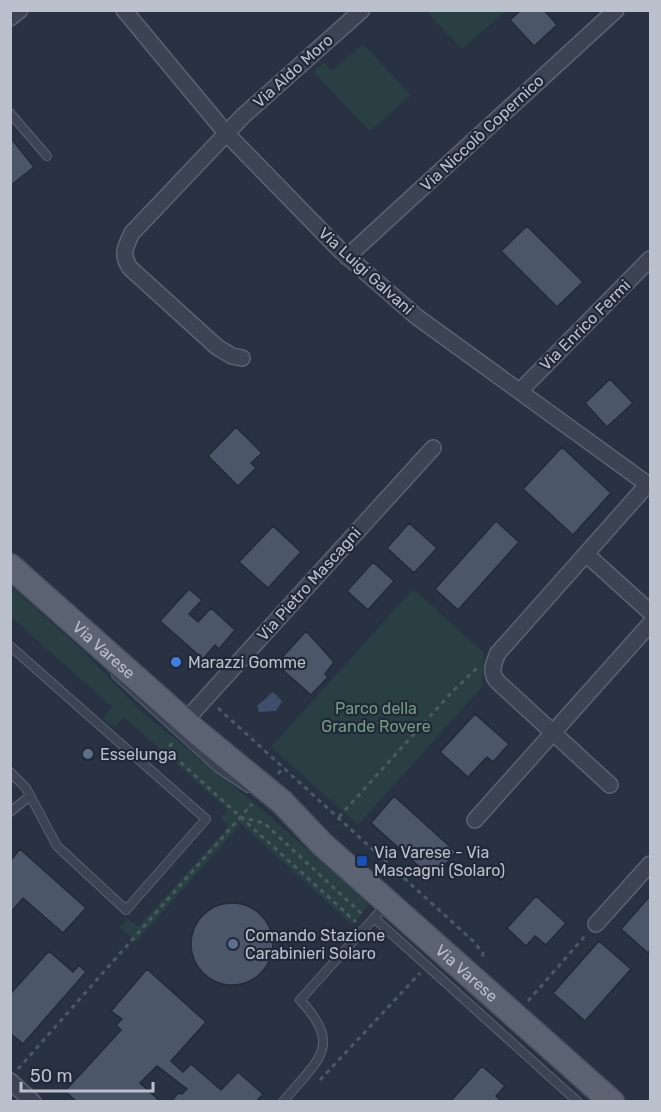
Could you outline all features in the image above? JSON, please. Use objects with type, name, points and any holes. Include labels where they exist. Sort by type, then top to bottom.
[{"type":"main road","name":"Via Varese","points":[[10,566],[90,637],[183,725],[322,844],[381,910],[470,976],[611,1101]]},
{"type":"street","points":[[10,18],[20,10]]},
{"type":"street","name":"Via Luigi Galvani","points":[[124,10],[226,133],[347,257],[417,316],[649,485]]},
{"type":"street","name":"Via Aldo Moro","points":[[242,358],[232,356],[217,347],[124,259],[124,248],[132,233],[226,133],[275,86],[362,10]]},
{"type":"street","name":"Via Niccolò Copernico","points":[[347,257],[616,10]]},
{"type":"street","name":"Via Enrico Fermi","points":[[520,391],[651,259]]},
{"type":"street","name":"Via Pietro Mascagni","points":[[183,725],[205,697],[433,448]]},
{"type":"street","points":[[610,785],[494,679],[493,664],[498,653],[649,485]]},
{"type":"street","points":[[586,554],[651,612]]},
{"type":"street","points":[[475,820],[651,624]]},
{"type":"street","points":[[596,924],[651,864]]},
{"type":"street","points":[[10,1079],[33,1101]]},
{"type":"lane","points":[[10,113],[46,156]]},
{"type":"lane","points":[[10,646],[206,819],[126,910],[57,846],[30,796],[10,772]]},
{"type":"lane","points":[[183,725],[218,768],[258,791]]},
{"type":"lane","points":[[10,812],[30,796]]},
{"type":"lane","points":[[283,1101],[319,1057],[326,1043],[322,1028],[300,1000],[381,910],[578,1101]]},
{"type":"path","points":[[339,817],[474,667],[493,664]]},
{"type":"path","points":[[205,697],[339,817],[478,947],[483,953],[482,962],[470,976]]},
{"type":"path","points":[[183,725],[157,729],[173,744],[167,750],[364,929]]},
{"type":"path","points":[[10,1079],[240,817],[258,791],[284,768]]},
{"type":"path","points":[[516,1016],[596,924]]},
{"type":"path","points":[[316,1085],[423,969]]},
{"type":"green space","points":[[426,11],[506,11],[462,49]]},
{"type":"green space","points":[[363,44],[411,95],[370,131],[313,72],[324,63],[332,71]]},
{"type":"green space","points":[[11,586],[85,653],[142,712],[258,806],[369,904],[352,925],[241,824],[136,942],[120,927],[127,919],[138,927],[229,826],[220,818],[228,810],[124,717],[114,727],[103,718],[112,707],[11,617]]},
{"type":"green space","name":"Parco della Grande Rovere","points":[[413,589],[484,653],[482,687],[358,825],[271,747]]},
{"type":"water","points":[[273,692],[282,701],[276,711],[259,712],[257,706]]},
{"type":"building","points":[[521,10],[544,10],[557,25],[534,46],[510,20]]},
{"type":"building","points":[[10,137],[34,167],[10,186]]},
{"type":"building","points":[[527,226],[583,282],[557,307],[501,251]]},
{"type":"building","points":[[610,379],[633,403],[607,427],[585,403]]},
{"type":"building","points":[[236,427],[262,453],[251,463],[256,468],[238,486],[208,456]]},
{"type":"building","points":[[562,447],[611,493],[573,535],[523,489]]},
{"type":"building","points":[[496,521],[519,542],[458,610],[435,589]]},
{"type":"building","points":[[409,523],[437,548],[414,573],[387,548]]},
{"type":"building","points":[[273,526],[301,552],[268,588],[239,562]]},
{"type":"building","points":[[373,562],[394,581],[368,610],[347,591]]},
{"type":"building","points":[[189,589],[202,600],[189,614],[198,622],[211,608],[235,630],[219,649],[215,645],[203,659],[160,621]]},
{"type":"building","points":[[306,631],[334,662],[325,674],[328,677],[311,695],[276,664]]},
{"type":"building","points":[[475,714],[509,744],[493,762],[487,757],[468,777],[440,752]]},
{"type":"building","points":[[394,796],[456,852],[433,879],[371,823]]},
{"type":"building","points":[[20,849],[86,908],[63,933],[23,898],[10,913],[10,861]]},
{"type":"building","points":[[536,896],[566,923],[546,945],[535,936],[526,946],[507,928]]},
{"type":"building","points":[[650,896],[650,950],[648,953],[621,929]]},
{"type":"building","points":[[232,903],[248,906],[261,915],[270,928],[273,944],[270,960],[261,973],[248,982],[232,985],[216,982],[203,973],[194,960],[191,944],[194,928],[203,915],[216,906]]},
{"type":"building","points":[[599,941],[631,969],[585,1021],[553,993]]},
{"type":"building","points":[[49,951],[73,972],[79,965],[86,972],[23,1044],[10,1033],[10,994]]},
{"type":"building","points":[[147,969],[206,1022],[171,1061],[183,1072],[191,1064],[221,1090],[238,1072],[263,1094],[256,1102],[171,1102],[178,1093],[182,1094],[187,1089],[157,1066],[140,1083],[161,1102],[77,1102],[65,1091],[121,1030],[116,1025],[122,1019],[111,1011]]},
{"type":"building","points":[[482,1066],[505,1086],[496,1096],[502,1102],[450,1102]]},
{"type":"place","name":"Marazzi Gomme","points":[[176,662]]},
{"type":"place","name":"Esselunga","points":[[88,754]]},
{"type":"place","name":"Via Varese - Via Mascagni (Solaro)","points":[[362,861]]},
{"type":"place","name":"Comando Stazione Carabinieri Solaro","points":[[233,944]]}]
